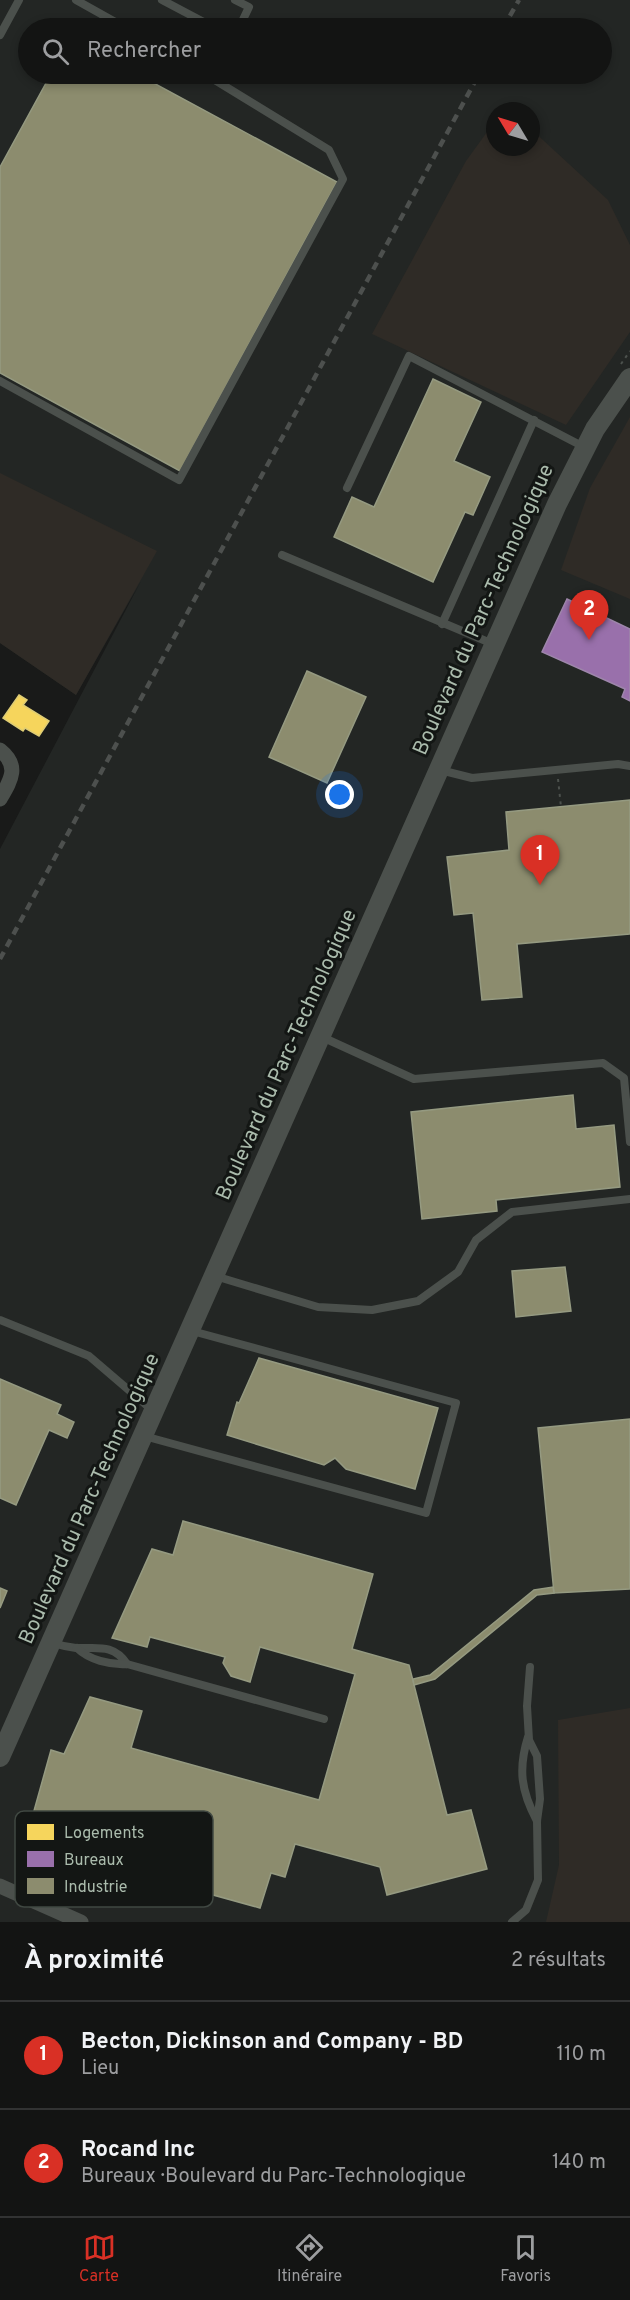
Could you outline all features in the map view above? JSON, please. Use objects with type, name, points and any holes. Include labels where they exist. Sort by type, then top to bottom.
[{"type":"street","name":"Boulevard du Parc-Technologique","points":[[0,1757],[155,1413],[494,644],[585,448],[630,378]]},
{"type":"street","points":[[0,750],[10,758],[13,767],[11,781],[0,799]]},
{"type":"street","points":[[0,1886],[15,1893]]},
{"type":"street","points":[[47,1907],[81,1922]]},
{"type":"lane","points":[[0,35],[19,0]]},
{"type":"lane","points":[[76,0],[108,18]]},
{"type":"lane","points":[[162,0],[196,18]]},
{"type":"lane","points":[[236,0],[249,7],[244,18]]},
{"type":"lane","points":[[0,381],[179,480],[343,179],[329,150],[229,84]]},
{"type":"lane","points":[[347,488],[409,356],[585,448]]},
{"type":"lane","points":[[442,624],[534,420]]},
{"type":"lane","points":[[282,555],[494,644]]},
{"type":"lane","points":[[439,770],[472,778],[618,764],[630,766]]},
{"type":"lane","points":[[321,1036],[414,1079],[603,1063],[624,1078],[630,1142]]},
{"type":"lane","points":[[215,1276],[318,1307],[372,1310],[418,1301],[458,1272],[476,1240],[512,1212],[630,1198]]},
{"type":"lane","points":[[0,1320],[88,1356],[155,1413]]},
{"type":"lane","points":[[144,1436],[426,1513],[456,1403],[191,1330]]},
{"type":"lane","points":[[51,1643],[77,1648],[92,1646],[115,1652],[122,1655],[127,1664]]},
{"type":"lane","points":[[77,1648],[92,1658],[118,1665],[127,1664],[324,1719]]},
{"type":"lane","points":[[530,1667],[529,1736],[521,1760],[524,1795],[537,1821]]},
{"type":"lane","points":[[512,1922],[526,1910],[538,1881],[537,1821],[540,1799],[537,1756],[529,1736]]},
{"type":"path","points":[[558,783],[561,807]]},
{"type":"shaded area","points":[[0,0],[630,0],[630,1922],[0,1922],[0,849],[141,581],[76,695],[0,643]]},
{"type":"shaded area","points":[[486,133],[486,156],[540,156],[540,137],[608,200],[630,245],[630,332],[566,425],[372,334],[466,161]]},
{"type":"shaded area","points":[[630,417],[630,599],[561,570],[590,488]]},
{"type":"shaded area","points":[[0,473],[157,551],[76,695],[0,643]]},
{"type":"shaded area","points":[[630,1708],[630,1922],[546,1922],[559,1865],[558,1720]]},
{"type":"building: Logements","points":[[19,695],[27,700],[23,705],[49,721],[39,736],[25,728],[23,731],[3,718]]},
{"type":"building: Bureaux","points":[[567,599],[630,629],[630,701],[622,697],[625,689],[542,652]]},
{"type":"building: Industrie","points":[[46,84],[156,84],[337,182],[180,471],[0,373],[0,167]]},
{"type":"building: Industrie","points":[[433,379],[481,402],[454,461],[490,477],[473,515],[465,512],[433,582],[334,537],[352,497],[374,507]]},
{"type":"building: Industrie","points":[[307,671],[366,697],[327,783],[269,757]]},
{"type":"building: Industrie","points":[[630,800],[630,934],[517,944],[522,997],[482,1000],[473,913],[454,915],[447,857],[509,850],[506,812]]},
{"type":"building: Industrie","points":[[573,1095],[576,1129],[614,1125],[620,1187],[496,1200],[497,1211],[422,1219],[411,1112]]},
{"type":"building: Industrie","points":[[565,1267],[571,1311],[516,1317],[512,1271]]},
{"type":"building: Industrie","points":[[259,1358],[438,1408],[415,1489],[346,1469],[335,1458],[324,1465],[227,1435],[237,1402],[239,1403]]},
{"type":"building: Industrie","points":[[0,1379],[61,1405],[57,1414],[74,1422],[67,1438],[49,1430],[16,1505],[0,1498]]},
{"type":"building: Industrie","points":[[630,1419],[630,1589],[554,1593],[538,1428]]},
{"type":"building: Industrie","points":[[183,1521],[373,1574],[352,1649],[409,1665],[447,1815],[471,1810],[487,1869],[387,1895],[380,1867],[295,1844],[285,1877],[271,1873],[260,1908],[213,1895],[213,1811],[34,1811],[51,1750],[64,1754],[90,1697],[142,1711],[131,1748],[319,1800],[355,1674],[260,1647],[250,1682],[231,1676],[223,1663],[225,1657],[150,1637],[147,1647],[112,1638],[152,1549],[173,1555]]},
{"type":"building: Industrie","points":[[553,1587],[554,1593],[537,1595],[435,1679],[414,1685],[413,1679],[430,1675],[534,1590]]},
{"type":"building: Industrie","points":[[0,1588],[7,1591],[0,1608]]},
{"type":"railway","points":[[509,18],[519,0]]},
{"type":"railway","points":[[0,959],[474,84]]},
{"type":"place","name":"Rocand Inc","points":[[589,640]]},
{"type":"place","name":"Becton, Dickinson and Company - BD","points":[[540,885]]}]
